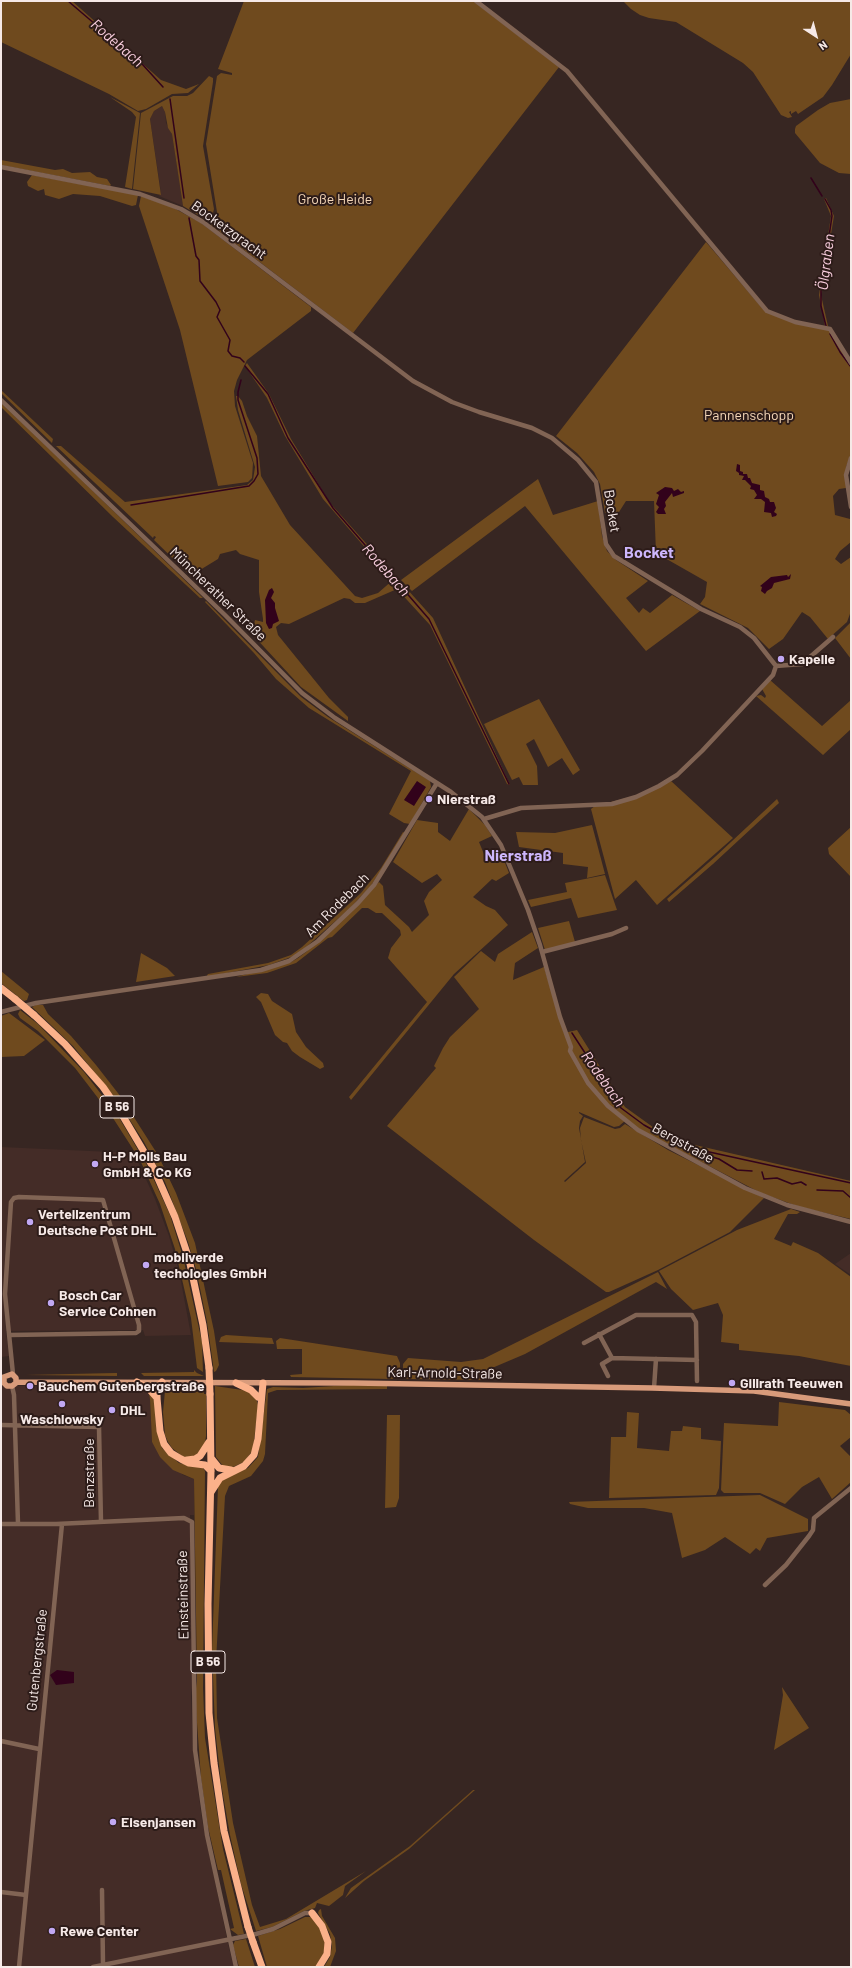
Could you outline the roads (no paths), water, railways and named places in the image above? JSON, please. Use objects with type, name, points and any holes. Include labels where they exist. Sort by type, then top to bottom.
[{"type":"highway","name":"B 56","points":[[1,988],[34,1015],[65,1044],[103,1087],[138,1140],[153,1166],[176,1217],[190,1259],[203,1325],[209,1368],[211,1471],[208,1655],[212,1740],[224,1831],[248,1927],[262,1967]]},
{"type":"highway","points":[[137,1382],[149,1389],[157,1398]]},
{"type":"highway","points":[[162,1382],[158,1388],[157,1398],[160,1432],[164,1444],[171,1453],[181,1460],[189,1463],[205,1465],[211,1471]]},
{"type":"highway","points":[[159,1414],[162,1382]]},
{"type":"highway","points":[[236,1383],[250,1390],[258,1397]]},
{"type":"highway","points":[[260,1409],[258,1390],[263,1383]]},
{"type":"highway","points":[[210,1494],[220,1478],[238,1470],[249,1462],[255,1453],[263,1383]]},
{"type":"highway","points":[[181,1460],[192,1460],[198,1458],[204,1452],[210,1440]]},
{"type":"highway","points":[[211,1457],[219,1468],[225,1470],[238,1470]]},
{"type":"highway","points":[[312,1913],[319,1921],[328,1939],[327,1954],[319,1967]]},
{"type":"main road","points":[[2,1380],[13,1380]]},
{"type":"main road","points":[[2,1380],[13,1380]]},
{"type":"main road","name":"Karl-Arnold-Straße","points":[[13,1380],[654,1388],[754,1391],[851,1404]]},
{"type":"street","points":[[476,1],[567,71],[767,311],[795,322],[830,329],[851,363]]},
{"type":"street","name":"Bocketzgracht","points":[[1,167],[140,194],[181,209],[203,222],[413,381]]},
{"type":"street","name":"Bocket","points":[[413,381],[452,402],[532,428],[561,444],[587,468],[596,482],[606,544],[614,556],[701,609],[740,627],[754,638],[776,666]]},
{"type":"street","name":"Müncherather Straße","points":[[1,400],[226,615],[302,693],[340,721],[436,783]]},
{"type":"street","points":[[851,458],[846,475],[851,507]]},
{"type":"street","points":[[484,819],[521,808],[612,804],[654,789],[668,782],[685,768],[754,696],[773,675],[776,666],[802,664],[833,637]]},
{"type":"street","points":[[436,783],[465,801],[484,819],[501,845],[528,910],[542,952],[612,934],[626,928]]},
{"type":"street","name":"Am Rodebach","points":[[1,1012],[36,1003],[261,970],[289,961],[318,941],[358,903],[374,885],[436,783]]},
{"type":"street","name":"Bergstraße","points":[[542,952],[560,1017],[566,1030],[570,1051],[588,1083],[602,1101],[627,1123],[688,1159],[745,1188],[787,1205],[851,1222]]},
{"type":"street","points":[[10,1335],[136,1333],[139,1331],[139,1325],[103,1200],[14,1198],[11,1202],[5,1294],[13,1380],[18,1524]]},
{"type":"street","points":[[584,1343],[636,1314],[692,1314],[696,1322],[697,1381]]},
{"type":"street","points":[[599,1334],[612,1358]]},
{"type":"street","points":[[608,1376],[602,1364],[612,1358],[697,1360]]},
{"type":"street","points":[[654,1388],[656,1359]]},
{"type":"street","name":"Benzstraße","points":[[1,1425],[97,1427],[100,1429],[101,1522]]},
{"type":"street","points":[[765,1585],[786,1565],[809,1536],[813,1530],[814,1518],[851,1488]]},
{"type":"street","name":"Einsteinstraße","points":[[62,1524],[184,1518],[192,1522],[195,1679],[193,1695],[195,1750],[207,1834],[229,1939]]},
{"type":"street","points":[[1,1524],[62,1524]]},
{"type":"street","name":"Gutenbergstraße","points":[[19,1967],[62,1524]]},
{"type":"street","points":[[1,1741],[39,1750]]},
{"type":"street","points":[[102,1890],[106,1965]]},
{"type":"street","points":[[1,1892],[26,1894]]},
{"type":"street","points":[[93,1967],[273,1929],[305,1913],[312,1913]]},
{"type":"street","points":[[229,1939],[236,1967]]},
{"type":"waterway","name":"Rodebach","points":[[68,1],[143,65],[163,87]]},
{"type":"waterway","name":"Rodebach","points":[[170,99],[184,198]]},
{"type":"waterway","name":"Ölgraben","points":[[811,178],[822,196]]},
{"type":"waterway","name":"Ölgraben","points":[[825,199],[831,210],[832,216],[821,291],[821,306],[826,326]]},
{"type":"waterway","name":"Rodebach","points":[[189,218],[196,256],[199,260],[200,281],[216,302],[220,310],[217,317],[230,340],[228,351],[232,356],[240,358],[244,362]]},
{"type":"waterway","name":"Ölgraben","points":[[830,334],[840,352],[851,367]]},
{"type":"waterway","name":"Rodebach","points":[[245,366],[268,394],[288,438],[333,508],[429,619],[509,784]]},
{"type":"waterway","points":[[131,505],[249,486],[254,481],[258,474],[257,458],[238,400],[241,380]]},
{"type":"waterway","name":"Rodebach","points":[[572,1033],[621,1108],[644,1125],[671,1140],[691,1148],[851,1183]]},
{"type":"waterway","name":"Rodebach","points":[[704,1151],[706,1155],[719,1159],[737,1170],[752,1171]]},
{"type":"waterway","name":"Rodebach","points":[[762,1172],[764,1179],[777,1178],[792,1184],[801,1182],[806,1185]]},
{"type":"waterway","name":"Rodebach","points":[[817,1190],[843,1191],[851,1198]]},
{"type":"place","name":"Kapelle","points":[[781,659]]},
{"type":"place","name":"Nierstraß","points":[[429,799]]},
{"type":"place","name":"H-P Molls Bau GmbH & Co KG","points":[[95,1164]]},
{"type":"place","name":"Verteilzentrum Deutsche Post DHL","points":[[30,1222]]},
{"type":"place","name":"mobilverde techologies GmbH","points":[[146,1265]]},
{"type":"place","name":"Bosch Car Service Cohnen","points":[[51,1303]]},
{"type":"place","name":"Gillrath Teeuwen","points":[[732,1383]]},
{"type":"place","name":"Bauchem Gutenbergstraße","points":[[30,1386]]},
{"type":"place","name":"Waschlowsky","points":[[62,1404]]},
{"type":"place","name":"DHL","points":[[112,1410]]},
{"type":"place","name":"Eisenjansen","points":[[113,1822]]},
{"type":"place","name":"Rewe Center","points":[[52,1931]]},
{"type":"district","name":"Bocket","points":[[649,553]]},
{"type":"district","name":"Nierstraß","points":[[518,856]]},
{"type":"park label","name":"Große Heide","points":[[335,199]]},
{"type":"park label","name":"Pannenschopp","points":[[749,415]]}]
